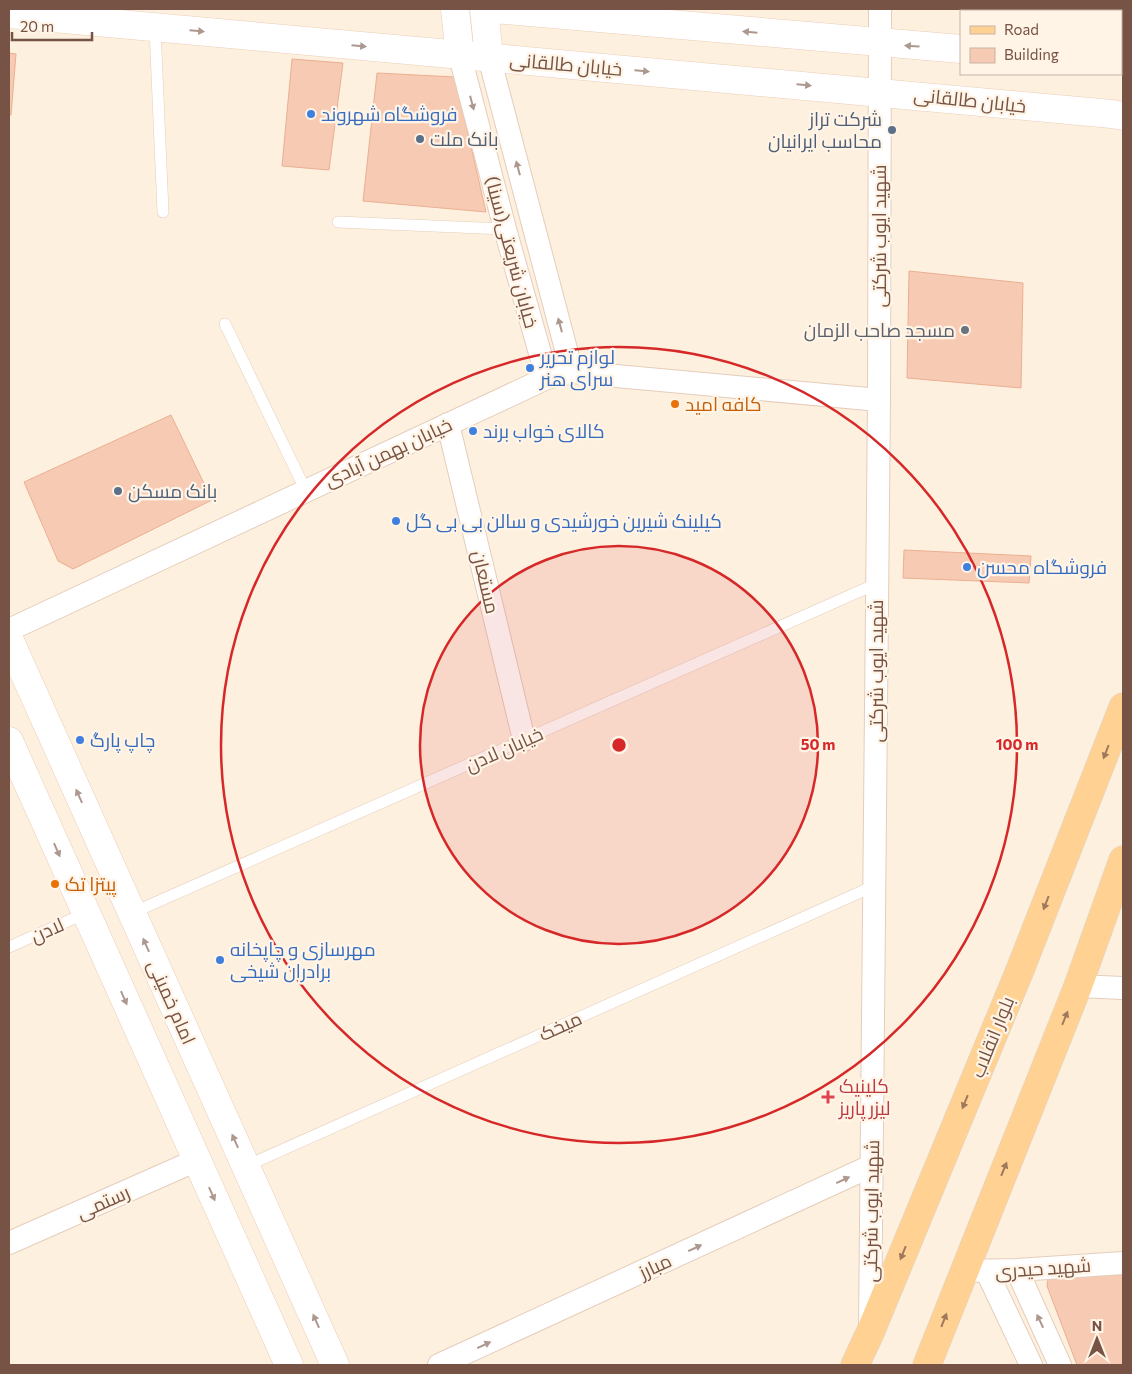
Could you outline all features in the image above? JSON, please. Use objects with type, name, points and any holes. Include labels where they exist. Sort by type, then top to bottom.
[{"type":"main road","name":"بلوار انقلاب","points":[[855,1365],[870,1333],[1020,970],[1123,706]]},
{"type":"main road","points":[[927,1365],[975,1271],[1123,860]]},
{"type":"street","name":"خیابان شریعتی(سینا)","points":[[455,9],[460,56],[505,229],[547,378]]},
{"type":"street","name":"خیابان شریعتی(سینا)","points":[[484,9],[489,57],[572,372]]},
{"type":"street","points":[[494,9],[960,49]]},
{"type":"street","name":"شهید ایوب شرکتی","points":[[870,1333],[879,400],[880,9]]},
{"type":"street","name":"خیابان طالقانی","points":[[9,14],[460,56],[879,91],[1123,116]]},
{"type":"street","name":"خیابان بهمن آبادی","points":[[9,630],[547,378],[572,372],[879,400]]},
{"type":"street","name":"مستعان","points":[[448,424],[524,740]]},
{"type":"street","name":"امام خمینی","points":[[9,639],[336,1365]]},
{"type":"street","points":[[9,741],[289,1365]]},
{"type":"street","points":[[1078,986],[1123,988]]},
{"type":"street","name":"رستمی","points":[[9,1244],[197,1160]]},
{"type":"street","name":"مبارز","points":[[440,1365],[871,1166]]},
{"type":"street","name":"شهید حیدری","points":[[975,1271],[1123,1262]]},
{"type":"street","points":[[1016,1270],[1060,1365]]},
{"type":"street","points":[[975,1271],[1031,1365]]},
{"type":"lane","points":[[155,28],[163,212]]},
{"type":"lane","points":[[338,222],[505,229]]},
{"type":"lane","points":[[225,324],[306,491]]},
{"type":"lane","name":"خیابان لادن","points":[[132,913],[876,584]]},
{"type":"lane","name":"میخک","points":[[246,1166],[874,886]]},
{"type":"lane","name":"لادن","points":[[9,947],[86,913]]},
{"type":"building","points":[[9,53],[16,54],[11,115],[9,115]]},
{"type":"building","name":"فروشگاه شهروند","points":[[292,59],[343,63],[329,170],[282,166]]},
{"type":"building","name":"بانک ملت","points":[[377,73],[455,77],[486,212],[363,201]]},
{"type":"building","name":"مسجد صاحب الزمان","points":[[909,271],[1023,283],[1021,388],[907,378]]},
{"type":"building","name":"بانک مسکن","points":[[171,415],[212,500],[73,569],[58,561],[24,482]]},
{"type":"building","name":"فروشگاه محسن","points":[[904,550],[1031,556],[1029,583],[903,578]]},
{"type":"building","points":[[1123,1267],[1123,1365],[1077,1365],[1047,1286],[1048,1279]]},
{"type":"place","name":"فروشگاه شهروند","points":[[311,114]]},
{"type":"place","name":"شرکت تراز محاسب ایرانیان","points":[[892,130]]},
{"type":"place","name":"بانک ملت","points":[[420,139]]},
{"type":"place","name":"مسجد صاحب الزمان","points":[[965,330]]},
{"type":"place","name":"لوازم تحریر سرای هنر","points":[[530,368]]},
{"type":"place","name":"کافه امید","points":[[675,404]]},
{"type":"place","name":"کالای خواب برند","points":[[473,431]]},
{"type":"place","name":"بانک مسکن","points":[[118,491]]},
{"type":"place","name":"کیلینک شیرین خورشیدی و سالن بی بی گل","points":[[396,521]]},
{"type":"place","name":"فروشگاه محسن","points":[[967,567]]},
{"type":"place","name":"چاپ پارگ","points":[[80,740]]},
{"type":"place","name":"پیتزا تک","points":[[55,884]]},
{"type":"place","name":"مهرسازی و چاپخانه برادران شیخی","points":[[220,960]]},
{"type":"place","name":"کلینیک لیزر پاریز","points":[[828,1097]]}]
